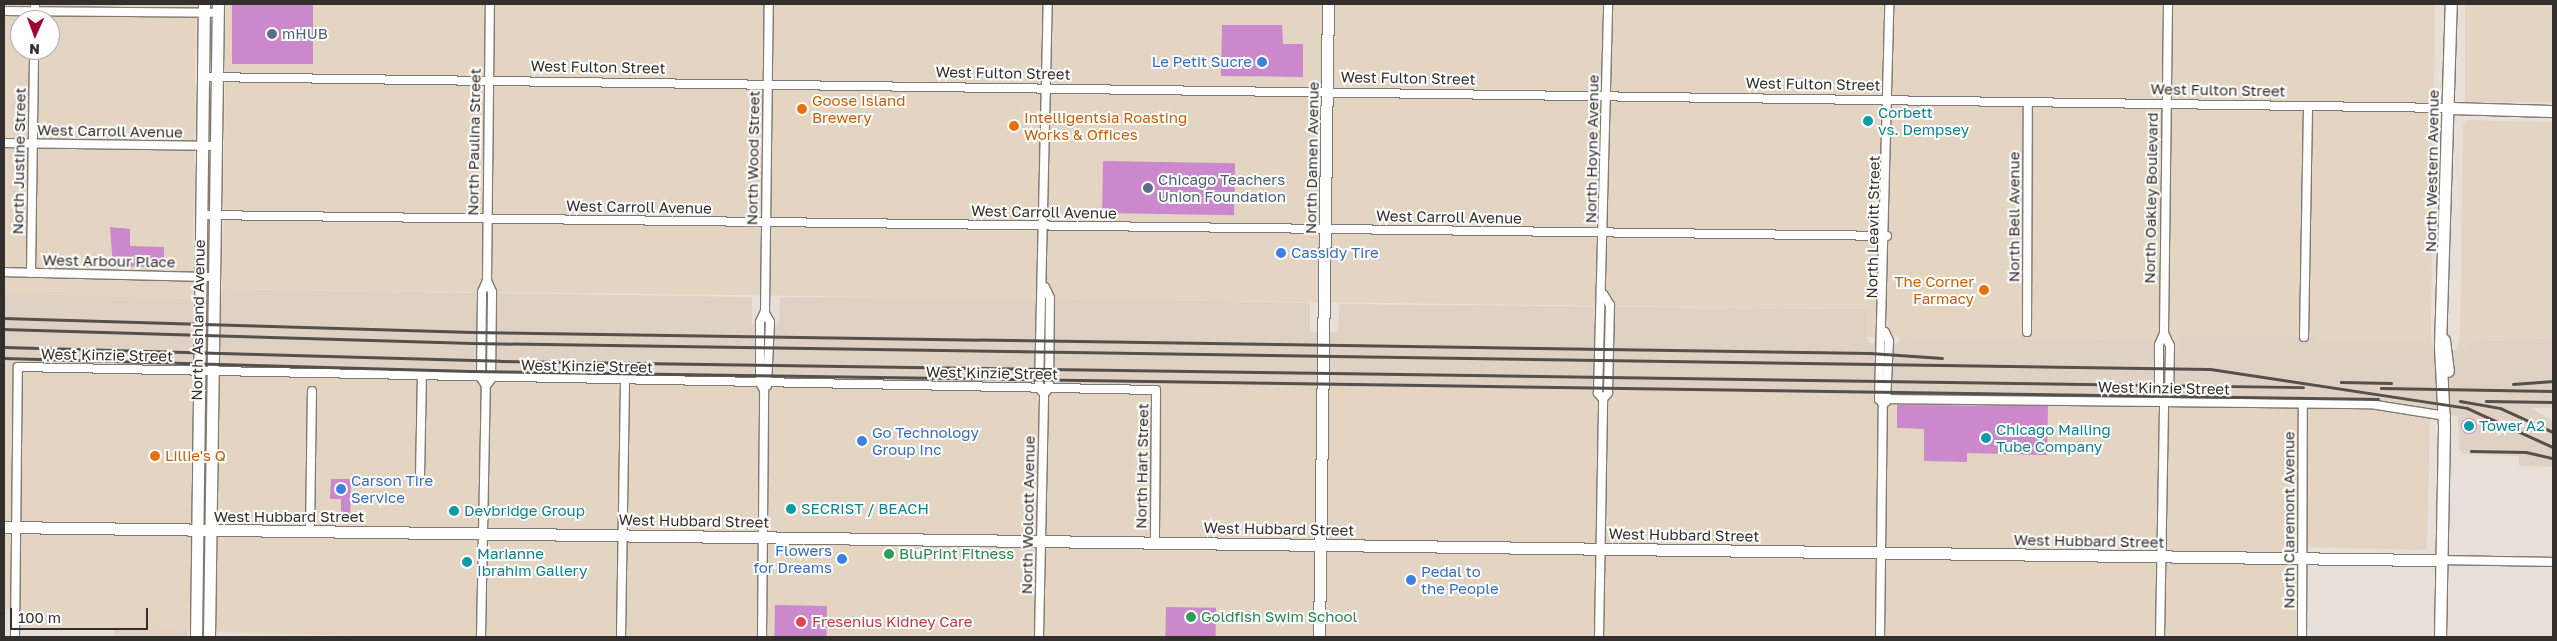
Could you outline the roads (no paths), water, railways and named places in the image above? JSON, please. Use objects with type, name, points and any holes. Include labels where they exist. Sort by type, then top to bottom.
[{"type":"street","name":"North Paulina Street","points":[[480,378],[482,292],[487,280],[490,4]]},
{"type":"street","name":"North Wood Street","points":[[762,637],[764,385],[770,322],[765,313],[769,4]]},
{"type":"street","name":"North Wolcott Avenue","points":[[1039,637],[1044,390],[1040,298],[1045,287],[1048,4]]},
{"type":"street","name":"North Damen Avenue","points":[[1320,637],[1323,399],[1321,324],[1325,313],[1328,4]]},
{"type":"street","name":"North Hoyne Avenue","points":[[1599,637],[1603,399],[1608,393],[1610,305],[1604,295],[1608,4]]},
{"type":"street","name":"North Leavitt Street","points":[[1880,637],[1889,4]]},
{"type":"street","name":"North Oakley Boulevard","points":[[2160,637],[2164,402],[2159,397],[2164,333],[2168,4]]},
{"type":"street","name":"North Western Avenue","points":[[2440,637],[2451,4]]},
{"type":"street","points":[[4,10],[35,7],[218,8]]},
{"type":"street","name":"North Ashland Avenue","points":[[196,637],[204,8]]},
{"type":"street","name":"North Ashland Avenue","points":[[210,637],[213,277],[218,8]]},
{"type":"street","name":"North Justine Street","points":[[31,273],[34,60]]},
{"type":"street","name":"West Fulton Street","points":[[203,77],[2553,111]]},
{"type":"street","name":"North Bell Avenue","points":[[2027,332],[2028,102]]},
{"type":"street","points":[[2304,336],[2308,106]]},
{"type":"street","name":"West Carroll Avenue","points":[[4,143],[216,146]]},
{"type":"street","name":"West Carroll Avenue","points":[[201,215],[1887,236]]},
{"type":"street","name":"West Arbour Place","points":[[4,272],[213,277]]},
{"type":"street","name":"North Paulina Street","points":[[487,280],[492,292],[491,379]]},
{"type":"street","name":"West Kinzie Street","points":[[17,527],[18,367],[764,385],[1156,390]]},
{"type":"street","points":[[420,477],[422,378]]},
{"type":"street","points":[[480,378],[486,386]]},
{"type":"street","points":[[482,637],[486,386],[491,379]]},
{"type":"street","points":[[621,637],[625,381]]},
{"type":"street","name":"North Hart Street","points":[[1155,542],[1156,390]]},
{"type":"street","points":[[310,532],[312,391]]},
{"type":"street","name":"West Kinzie Street","points":[[1884,401],[2370,404],[2444,419]]},
{"type":"street","name":"North Claremont Avenue","points":[[2302,637],[2303,403]]},
{"type":"street","name":"West Hubbard Street","points":[[4,527],[2553,562]]},
{"type":"street","points":[[15,637],[17,527]]},
{"type":"railway","points":[[4,318],[471,332],[1870,353],[1942,358]]},
{"type":"railway","points":[[4,329],[471,343],[2210,369],[2467,408],[2553,447]]},
{"type":"railway","points":[[4,347],[500,361],[2303,387]]},
{"type":"railway","points":[[4,358],[470,371],[2378,399]]},
{"type":"railway","points":[[2513,384],[2553,381]]},
{"type":"railway","points":[[2341,382],[2391,383]]},
{"type":"railway","points":[[2381,388],[2553,391]]},
{"type":"railway","points":[[2460,401],[2500,408],[2553,432]]},
{"type":"railway","points":[[2486,401],[2553,402]]},
{"type":"railway","points":[[2471,451],[2526,452],[2553,458]]},
{"type":"place","name":"mHUB","points":[[272,34]]},
{"type":"place","name":"Le Petit Sucre","points":[[1262,62]]},
{"type":"place","name":"Goose Island Brewery","points":[[802,109]]},
{"type":"place","name":"Corbett vs. Dempsey","points":[[1868,121]]},
{"type":"place","name":"Intelligentsia Roasting Works & Offices","points":[[1014,126]]},
{"type":"place","name":"Chicago Teachers Union Foundation","points":[[1148,188]]},
{"type":"place","name":"Cassidy Tire","points":[[1281,253]]},
{"type":"place","name":"The Corner Farmacy","points":[[1984,290]]},
{"type":"place","name":"Tower A2","points":[[2469,426]]},
{"type":"place","name":"Chicago Mailing Tube Company","points":[[1986,438]]},
{"type":"place","name":"Go Technology Group Inc","points":[[862,441]]},
{"type":"place","name":"Lillie's Q","points":[[155,456]]},
{"type":"place","name":"Carson Tire Service","points":[[341,489]]},
{"type":"place","name":"SECRIST / BEACH","points":[[791,509]]},
{"type":"place","name":"Devbridge Group","points":[[454,511]]},
{"type":"place","name":"BluPrint Fitness","points":[[889,554]]},
{"type":"place","name":"Flowers for Dreams","points":[[842,559]]},
{"type":"place","name":"Marianne Ibrahim Gallery","points":[[467,562]]},
{"type":"place","name":"Pedal to the People","points":[[1411,580]]},
{"type":"place","name":"Goldfish Swim School","points":[[1191,617]]},
{"type":"place","name":"Fresenius Kidney Care","points":[[801,622]]}]
